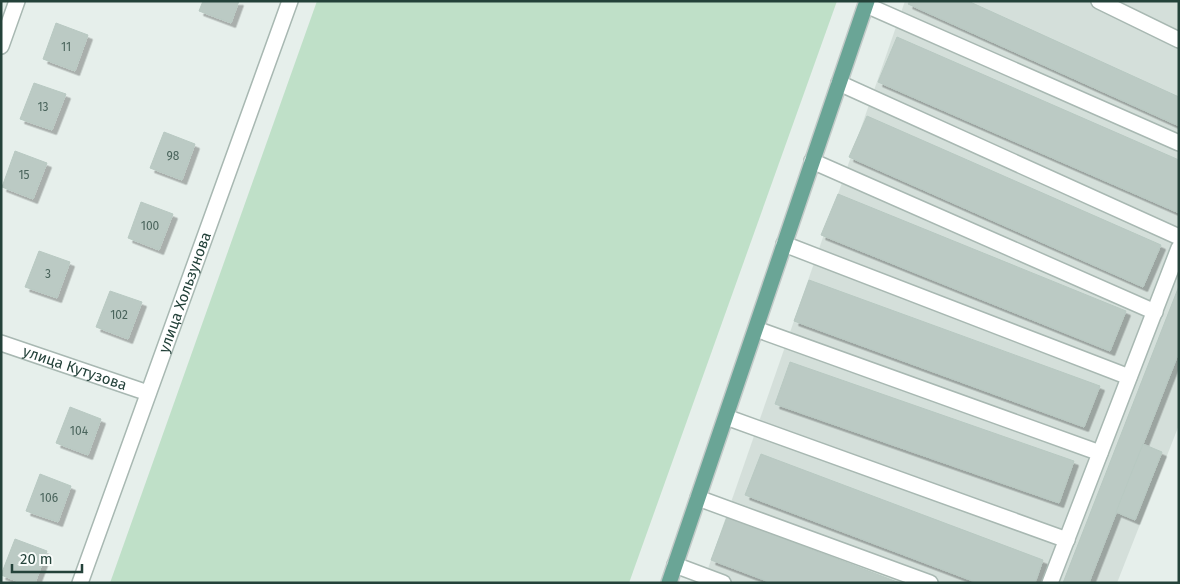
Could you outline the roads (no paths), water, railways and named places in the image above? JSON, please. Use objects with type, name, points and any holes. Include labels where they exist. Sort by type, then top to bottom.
[{"type":"main road","points":[[669,583],[866,3]]},
{"type":"street","points":[[1,46],[17,1]]},
{"type":"street","name":"улица Хользунова","points":[[80,583],[290,1]]},
{"type":"street","points":[[1099,1],[1179,40]]},
{"type":"street","points":[[866,3],[1179,142]]},
{"type":"street","points":[[840,83],[1179,237]]},
{"type":"street","points":[[812,162],[1154,312]]},
{"type":"street","points":[[784,244],[1130,377]]},
{"type":"street","points":[[1050,583],[1179,248]]},
{"type":"street","points":[[756,329],[1100,453]]},
{"type":"street","name":"улица Кутузова","points":[[1,343],[148,393]]},
{"type":"street","points":[[726,417],[1067,540]]},
{"type":"street","points":[[698,498],[930,583]]},
{"type":"street","points":[[675,565],[723,583]]}]
